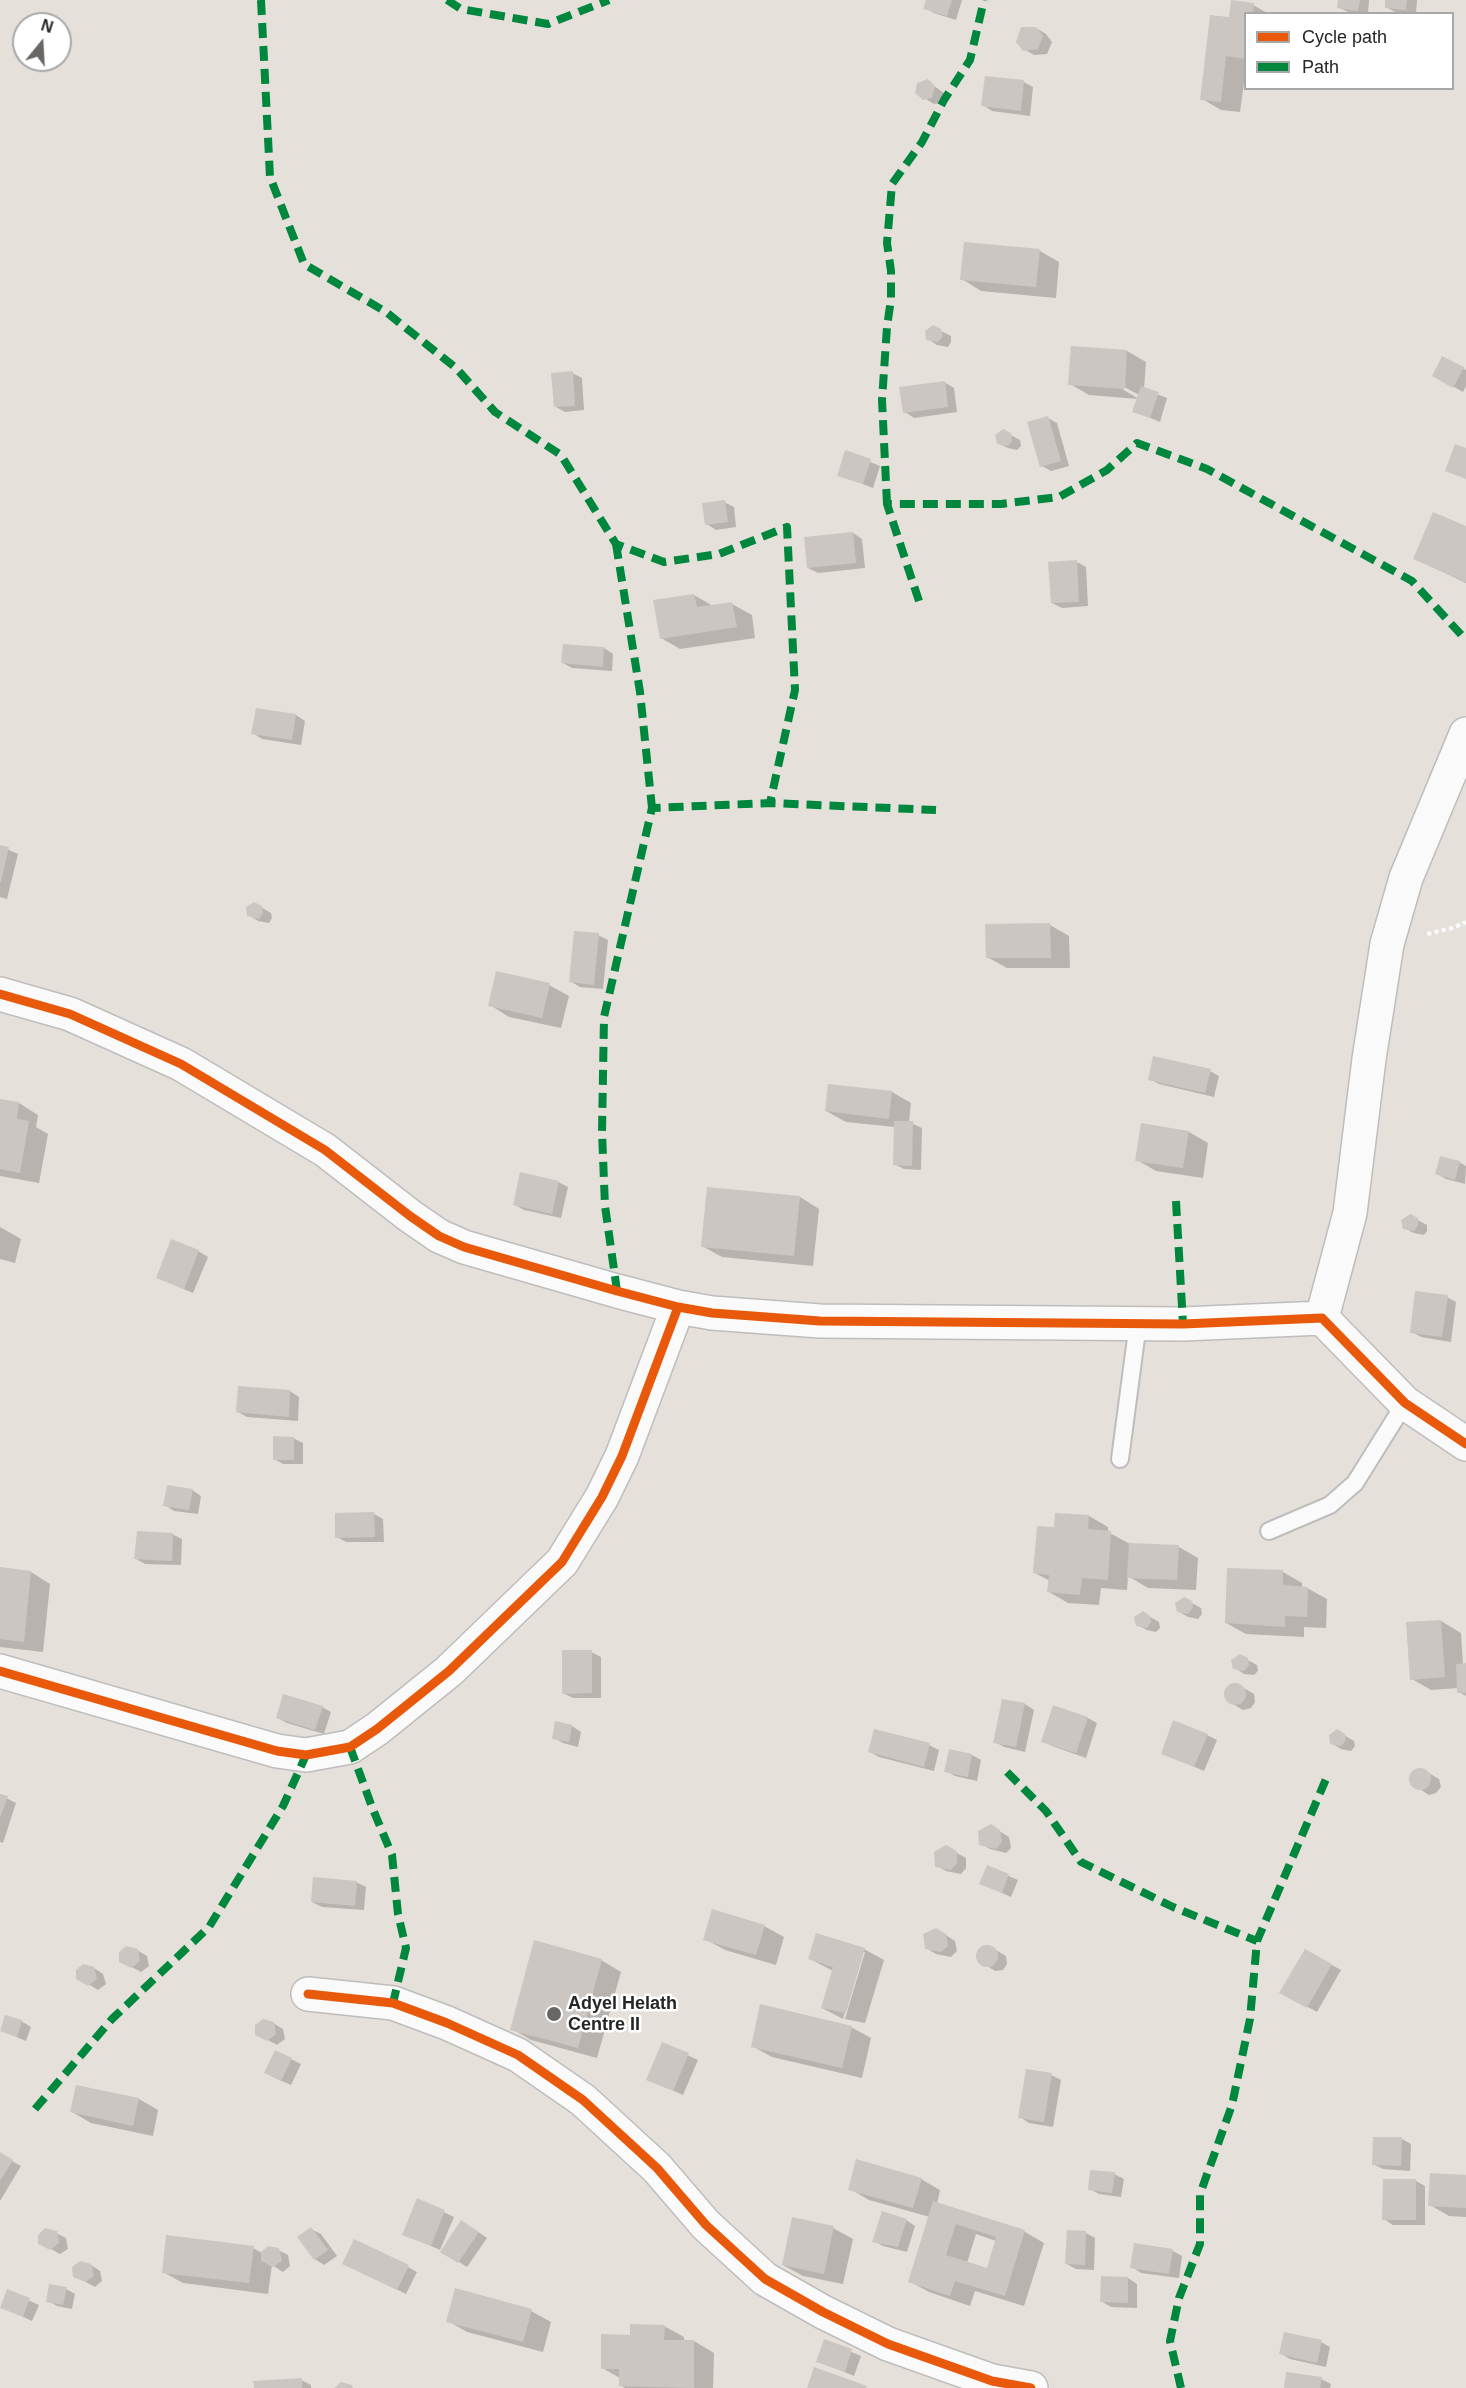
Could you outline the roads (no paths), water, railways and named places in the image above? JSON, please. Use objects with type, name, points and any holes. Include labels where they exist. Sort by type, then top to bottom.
[{"type":"street","points":[[1322,1318],[1350,1213],[1369,1059],[1387,944],[1406,878],[1466,734]]},
{"type":"street","points":[[0,994],[70,1014],[182,1064],[325,1149],[411,1216],[439,1236],[456,1243],[617,1292],[712,1313],[820,1321],[1183,1324],[1322,1318],[1405,1403],[1466,1444]]},
{"type":"street","points":[[0,1671],[277,1750],[306,1755],[350,1747],[377,1730],[449,1671],[546,1580],[562,1562],[602,1497],[622,1456],[678,1307]]},
{"type":"street","points":[[308,1994],[393,2003],[447,2023],[518,2055],[583,2100],[657,2168],[706,2225],[765,2279],[823,2312],[888,2344],[992,2381],[1031,2388]]},
{"type":"lane","points":[[1120,1459],[1138,1323]]},
{"type":"lane","points":[[1269,1531],[1330,1505],[1355,1483],[1405,1403]]},
{"type":"place","name":"Adyel Helath Centre II","points":[[554,2014]]}]
